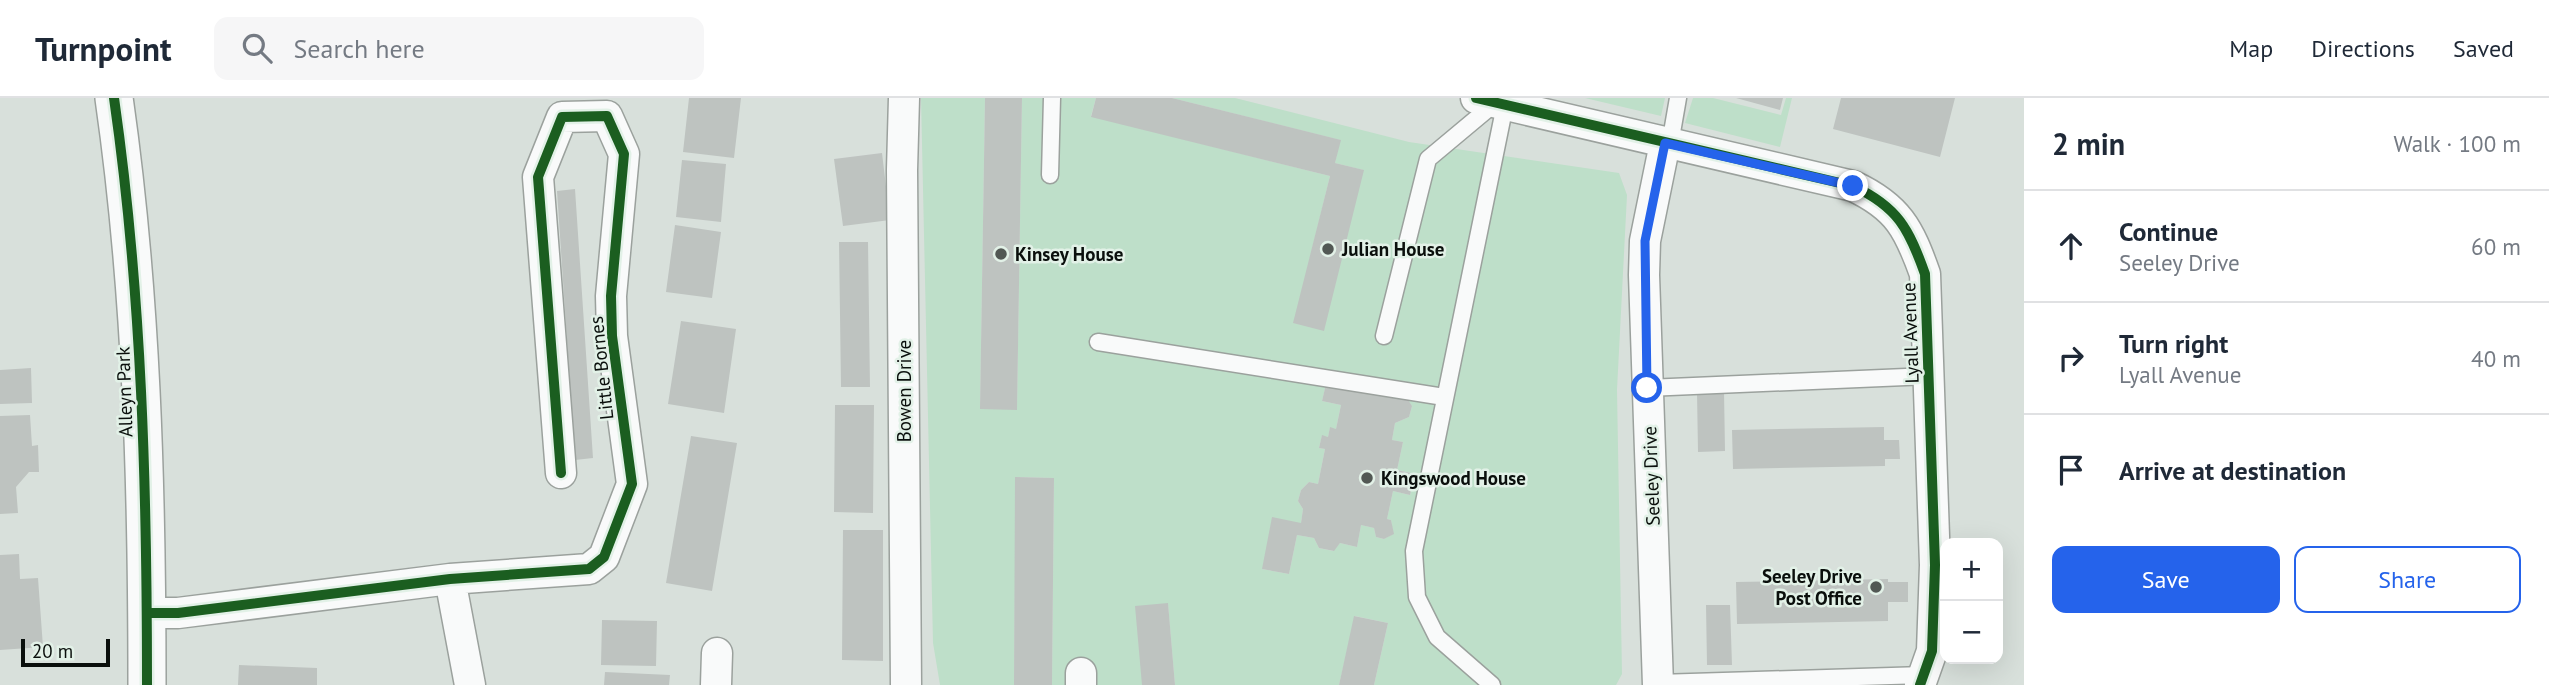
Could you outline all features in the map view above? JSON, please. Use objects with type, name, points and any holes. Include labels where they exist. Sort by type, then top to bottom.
[{"type":"street","name":"Alleyn Park","points":[[114,98],[138,319],[147,685]]},
{"type":"street","name":"Bowen Drive","points":[[904,98],[902,170],[906,685]]},
{"type":"street","name":"Lyall Avenue","points":[[1492,102],[1853,186],[1880,199],[1914,241],[1925,274],[1934,620],[1931,651],[1922,680]]},
{"type":"street","name":"Little Bornes","points":[[147,613],[178,613],[450,579],[589,569],[604,557],[632,484],[611,309],[624,154],[607,116],[562,117],[538,177],[561,473]]},
{"type":"street","name":"Seeley Drive","points":[[1658,684],[1647,388],[1645,241],[1667,144]]},
{"type":"street","points":[[450,579],[470,685]]},
{"type":"street","points":[[716,685],[717,653]]},
{"type":"lane","points":[[1050,175],[1052,98]]},
{"type":"lane","points":[[1667,144],[1678,98]]},
{"type":"lane","points":[[1384,336],[1428,159],[1492,102]]},
{"type":"lane","points":[[1492,102],[1444,397],[1414,551],[1417,597],[1437,637],[1492,685]]},
{"type":"lane","points":[[1098,342],[1444,397]]},
{"type":"lane","points":[[1647,388],[1929,376]]},
{"type":"lane","points":[[1658,684],[1922,680]]},
{"type":"green space","points":[[921,98],[985,98],[980,409],[1017,409],[1022,98],[1096,98],[1091,116],[1330,176],[1294,323],[1363,170],[1335,163],[1340,140],[1172,98],[1235,98],[1409,142],[1619,173],[1627,195],[1617,390],[1622,674],[1616,685],[1374,685],[1388,623],[1355,616],[1339,685],[1175,685],[1168,604],[1142,685],[1052,685],[1054,478],[1016,477],[1014,685],[940,685],[933,643]],"holes":[[[1326,385],[1394,398],[1405,396],[1412,406],[1409,417],[1395,423],[1392,440],[1403,442],[1397,470],[1415,474],[1410,495],[1393,491],[1387,519],[1391,520],[1393,534],[1384,539],[1376,537],[1374,528],[1361,525],[1357,547],[1340,543],[1333,551],[1319,548],[1314,538],[1297,535],[1289,574],[1262,569],[1301,523],[1303,509],[1298,501],[1301,490],[1309,482],[1318,484],[1325,449],[1319,448],[1322,436],[1328,437],[1330,428],[1336,429],[1341,405],[1322,401]]]},
{"type":"green space","points":[[1585,98],[1665,98],[1661,116]]},
{"type":"green space","points":[[1693,98],[1713,98],[1781,115],[1786,98],[1792,98],[1780,147],[1685,123]]},
{"type":"building","points":[[689,98],[741,98],[734,158],[683,152]]},
{"type":"building","name":"Kinsey House","points":[[985,98],[1022,98],[1017,410],[980,409]]},
{"type":"building","name":"Julian House","points":[[1096,98],[1172,98],[1341,140],[1335,163],[1364,170],[1324,331],[1293,323],[1330,176],[1091,117]]},
{"type":"building","points":[[1736,98],[1783,98],[1780,110]]},
{"type":"building","points":[[1841,98],[1955,98],[1940,157],[1833,129]]},
{"type":"building","points":[[882,153],[890,220],[843,226],[834,159]]},
{"type":"building","points":[[682,160],[726,164],[721,222],[676,217]]},
{"type":"building","points":[[575,189],[593,458],[575,460],[557,191]]},
{"type":"building","points":[[675,225],[721,232],[712,298],[666,292]]},
{"type":"building","points":[[839,242],[868,242],[870,387],[841,387]]},
{"type":"building","points":[[681,321],[736,329],[724,413],[668,404]]},
{"type":"building","points":[[31,368],[32,403],[0,404],[0,370]]},
{"type":"building","name":"Kingswood House","points":[[1326,384],[1394,398],[1405,395],[1412,406],[1409,417],[1395,423],[1392,440],[1403,442],[1397,470],[1415,474],[1410,495],[1393,491],[1387,519],[1391,520],[1394,534],[1384,539],[1376,537],[1374,528],[1361,525],[1357,547],[1340,543],[1334,551],[1319,548],[1314,538],[1297,535],[1289,574],[1262,569],[1272,517],[1301,523],[1303,509],[1298,501],[1301,490],[1309,482],[1318,484],[1325,449],[1319,448],[1322,435],[1328,437],[1330,427],[1336,429],[1341,405],[1322,401]]},
{"type":"building","points":[[1724,391],[1725,451],[1698,452],[1697,392]]},
{"type":"building","points":[[835,405],[874,405],[873,513],[834,512]]},
{"type":"building","points":[[30,415],[32,446],[38,445],[39,472],[29,472],[16,487],[18,513],[0,514],[0,416]]},
{"type":"building","points":[[1884,427],[1884,440],[1899,440],[1900,459],[1885,459],[1885,466],[1733,469],[1732,430]]},
{"type":"building","points":[[691,436],[737,443],[712,591],[666,583]]},
{"type":"building","points":[[1015,477],[1054,478],[1052,685],[1014,685]]},
{"type":"building","points":[[843,530],[883,530],[883,661],[842,660]]},
{"type":"building","points":[[19,554],[20,579],[38,578],[43,647],[0,650],[0,555]]},
{"type":"building","points":[[1888,579],[1888,582],[1908,582],[1908,602],[1888,602],[1888,621],[1737,624],[1736,582]]},
{"type":"building","points":[[1168,603],[1175,685],[1142,685],[1135,606]]},
{"type":"building","points":[[1706,605],[1730,605],[1732,665],[1707,665]]},
{"type":"building","points":[[1354,616],[1388,623],[1374,685],[1339,685]]},
{"type":"building","points":[[602,620],[657,621],[656,666],[601,665]]},
{"type":"building","points":[[239,665],[317,668],[317,685],[238,685]]},
{"type":"building","points":[[605,672],[670,675],[669,685],[604,685]]},
{"type":"cycle path","points":[[114,98],[137,318],[146,538],[147,685]]},
{"type":"cycle path","points":[[1476,98],[1853,186],[1881,202],[1900,221],[1925,274],[1935,565],[1932,651],[1920,685]]},
{"type":"cycle path","points":[[147,613],[178,613],[450,579],[589,569],[604,557],[632,484],[612,336],[611,296],[624,154],[607,116],[562,117],[538,177],[561,473]]},
{"type":"place","name":"Julian House","points":[[1328,249]]},
{"type":"place","name":"Kinsey House","points":[[1001,254]]},
{"type":"place","name":"Kingswood House","points":[[1367,478]]},
{"type":"place","name":"Seeley Drive Post Office","points":[[1876,587]]},
{"type":"route","points":[[1647,388],[1645,241],[1665,143],[1853,186]]}]
